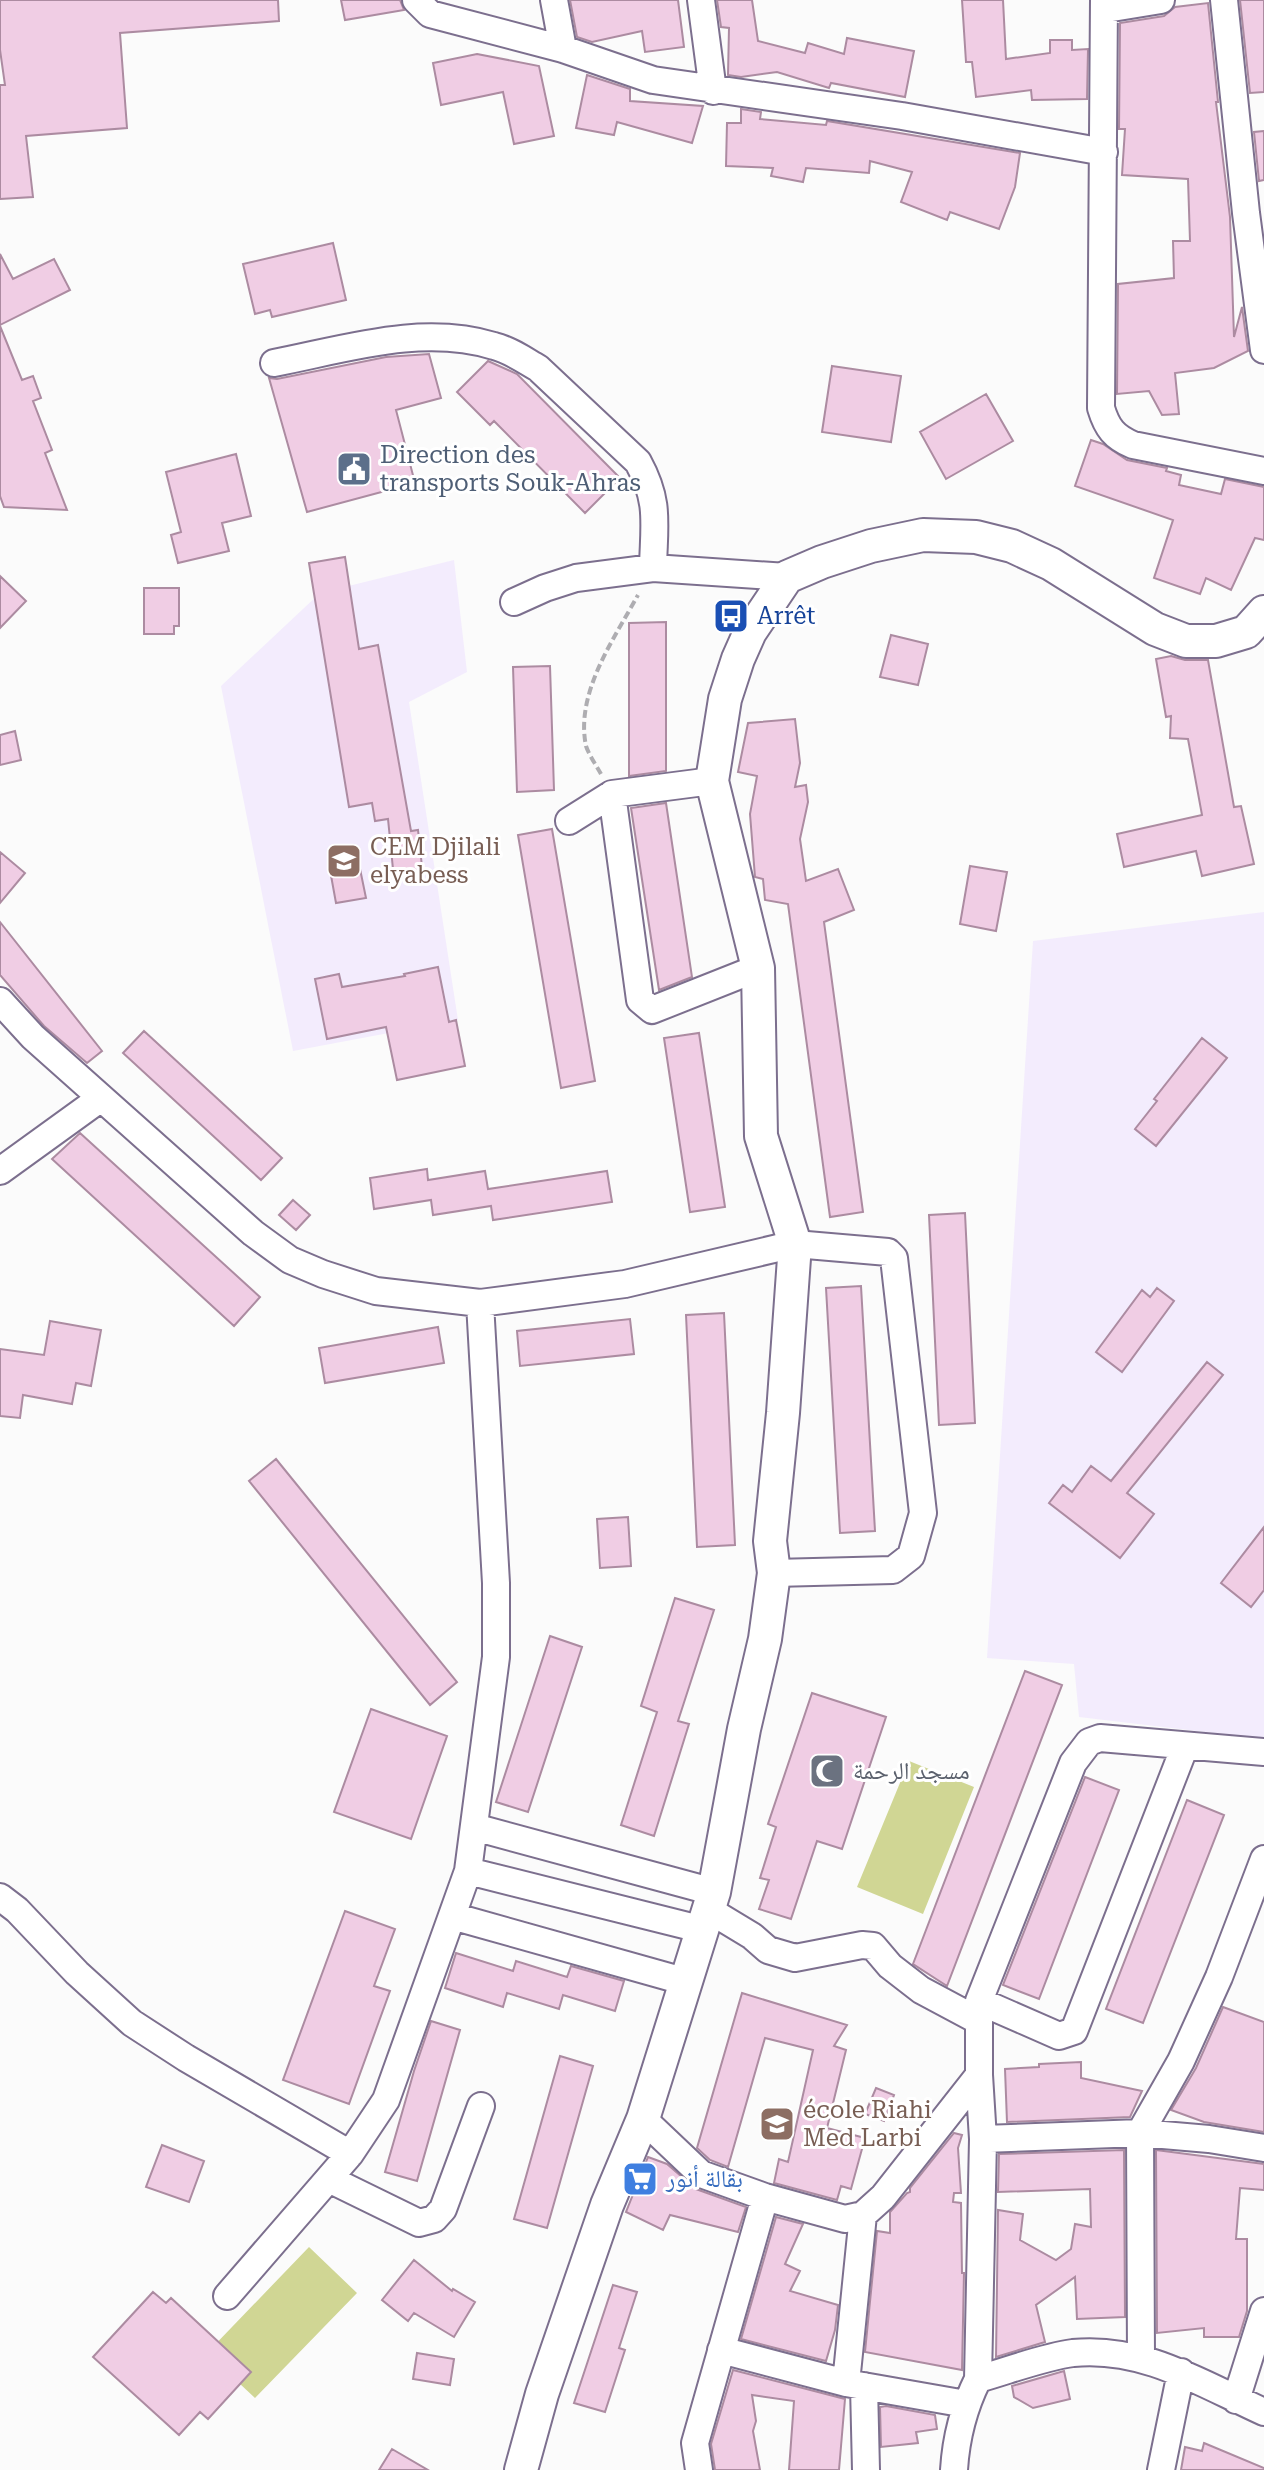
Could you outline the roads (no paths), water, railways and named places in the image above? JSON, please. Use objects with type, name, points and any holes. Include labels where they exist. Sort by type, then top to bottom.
[{"type":"street","points":[[416,0],[430,14],[563,49],[653,80],[902,116],[1104,152]]},
{"type":"street","points":[[554,0],[563,49]]},
{"type":"street","points":[[701,0],[713,91]]},
{"type":"street","points":[[1161,0],[1105,4],[1101,408],[1106,426],[1118,438],[1133,445],[1264,471]]},
{"type":"street","points":[[1224,0],[1264,350]]},
{"type":"street","points":[[274,363],[403,338],[461,338],[497,346],[521,357],[538,368],[638,462],[655,503],[653,568]]},
{"type":"street","points":[[514,602],[576,578],[653,568],[787,577],[871,546],[923,535],[948,535],[976,537],[1012,546],[1051,564],[1155,629],[1186,641],[1216,641],[1246,632],[1264,612]]},
{"type":"street","points":[[521,2470],[542,2394],[607,2205],[643,2119],[709,1910],[765,1639],[774,1573],[770,1541],[795,1244],[761,1136],[758,968],[712,781],[725,699],[738,659],[750,632],[787,577]]},
{"type":"street","points":[[569,821],[612,794],[712,781]]},
{"type":"street","points":[[612,794],[640,1000],[652,1010],[758,968]]},
{"type":"street","points":[[0,1001],[33,1037],[253,1233],[290,1260],[376,1291],[480,1303],[625,1284],[795,1244],[888,1252],[894,1258],[923,1513],[911,1556],[893,1570],[774,1573]]},
{"type":"street","points":[[0,1171],[101,1098]]},
{"type":"street","points":[[227,2296],[350,2154],[386,2100],[468,1871],[496,1657],[495,1568],[480,1303]]},
{"type":"street","points":[[954,2470],[956,2441],[966,2404],[978,2379],[983,2139],[979,2011],[1073,1763],[1089,1742],[1100,1738],[1264,1752]]},
{"type":"street","points":[[474,1827],[709,1910],[752,1936],[768,1950],[795,1958],[862,1945],[873,1946],[890,1966],[921,1990],[1059,2036],[1074,2031],[1185,1746]]},
{"type":"street","points":[[1141,2358],[1140,2133],[1181,2061],[1219,1977],[1264,1859]]},
{"type":"street","points":[[468,1871],[709,1910]]},
{"type":"street","points":[[0,1897],[132,2023],[350,2154]]},
{"type":"street","points":[[452,1916],[687,1982]]},
{"type":"street","points":[[643,2119],[701,2174],[765,2197],[845,2219],[863,2215],[883,2197],[979,2075]]},
{"type":"street","points":[[329,2179],[419,2223],[434,2219],[443,2209],[481,2106]]},
{"type":"street","points":[[983,2139],[1140,2133],[1264,2148],[1264,2160]]},
{"type":"street","points":[[699,2470],[695,2443],[765,2197]]},
{"type":"street","points":[[863,2215],[855,2384],[866,2470]]},
{"type":"street","points":[[1236,2400],[1264,2311]]},
{"type":"street","points":[[721,2350],[855,2384],[966,2404]]},
{"type":"street","points":[[978,2379],[1070,2354],[1105,2352],[1141,2358],[1181,2372],[1264,2412]]},
{"type":"street","points":[[1161,2470],[1181,2372]]},
{"type":"place","name":"Direction des transports Souk-Ahras","points":[[354,469]]},
{"type":"place","name":"Arrêt","points":[[731,616]]},
{"type":"place","name":"CEM Djilali elyabess","points":[[344,861]]},
{"type":"place","name":"مسجد الرحمة","points":[[827,1771]]},
{"type":"place","name":"école Riahi Med Larbi","points":[[777,2124]]},
{"type":"place","name":"بقالة أنور","points":[[640,2179]]}]
